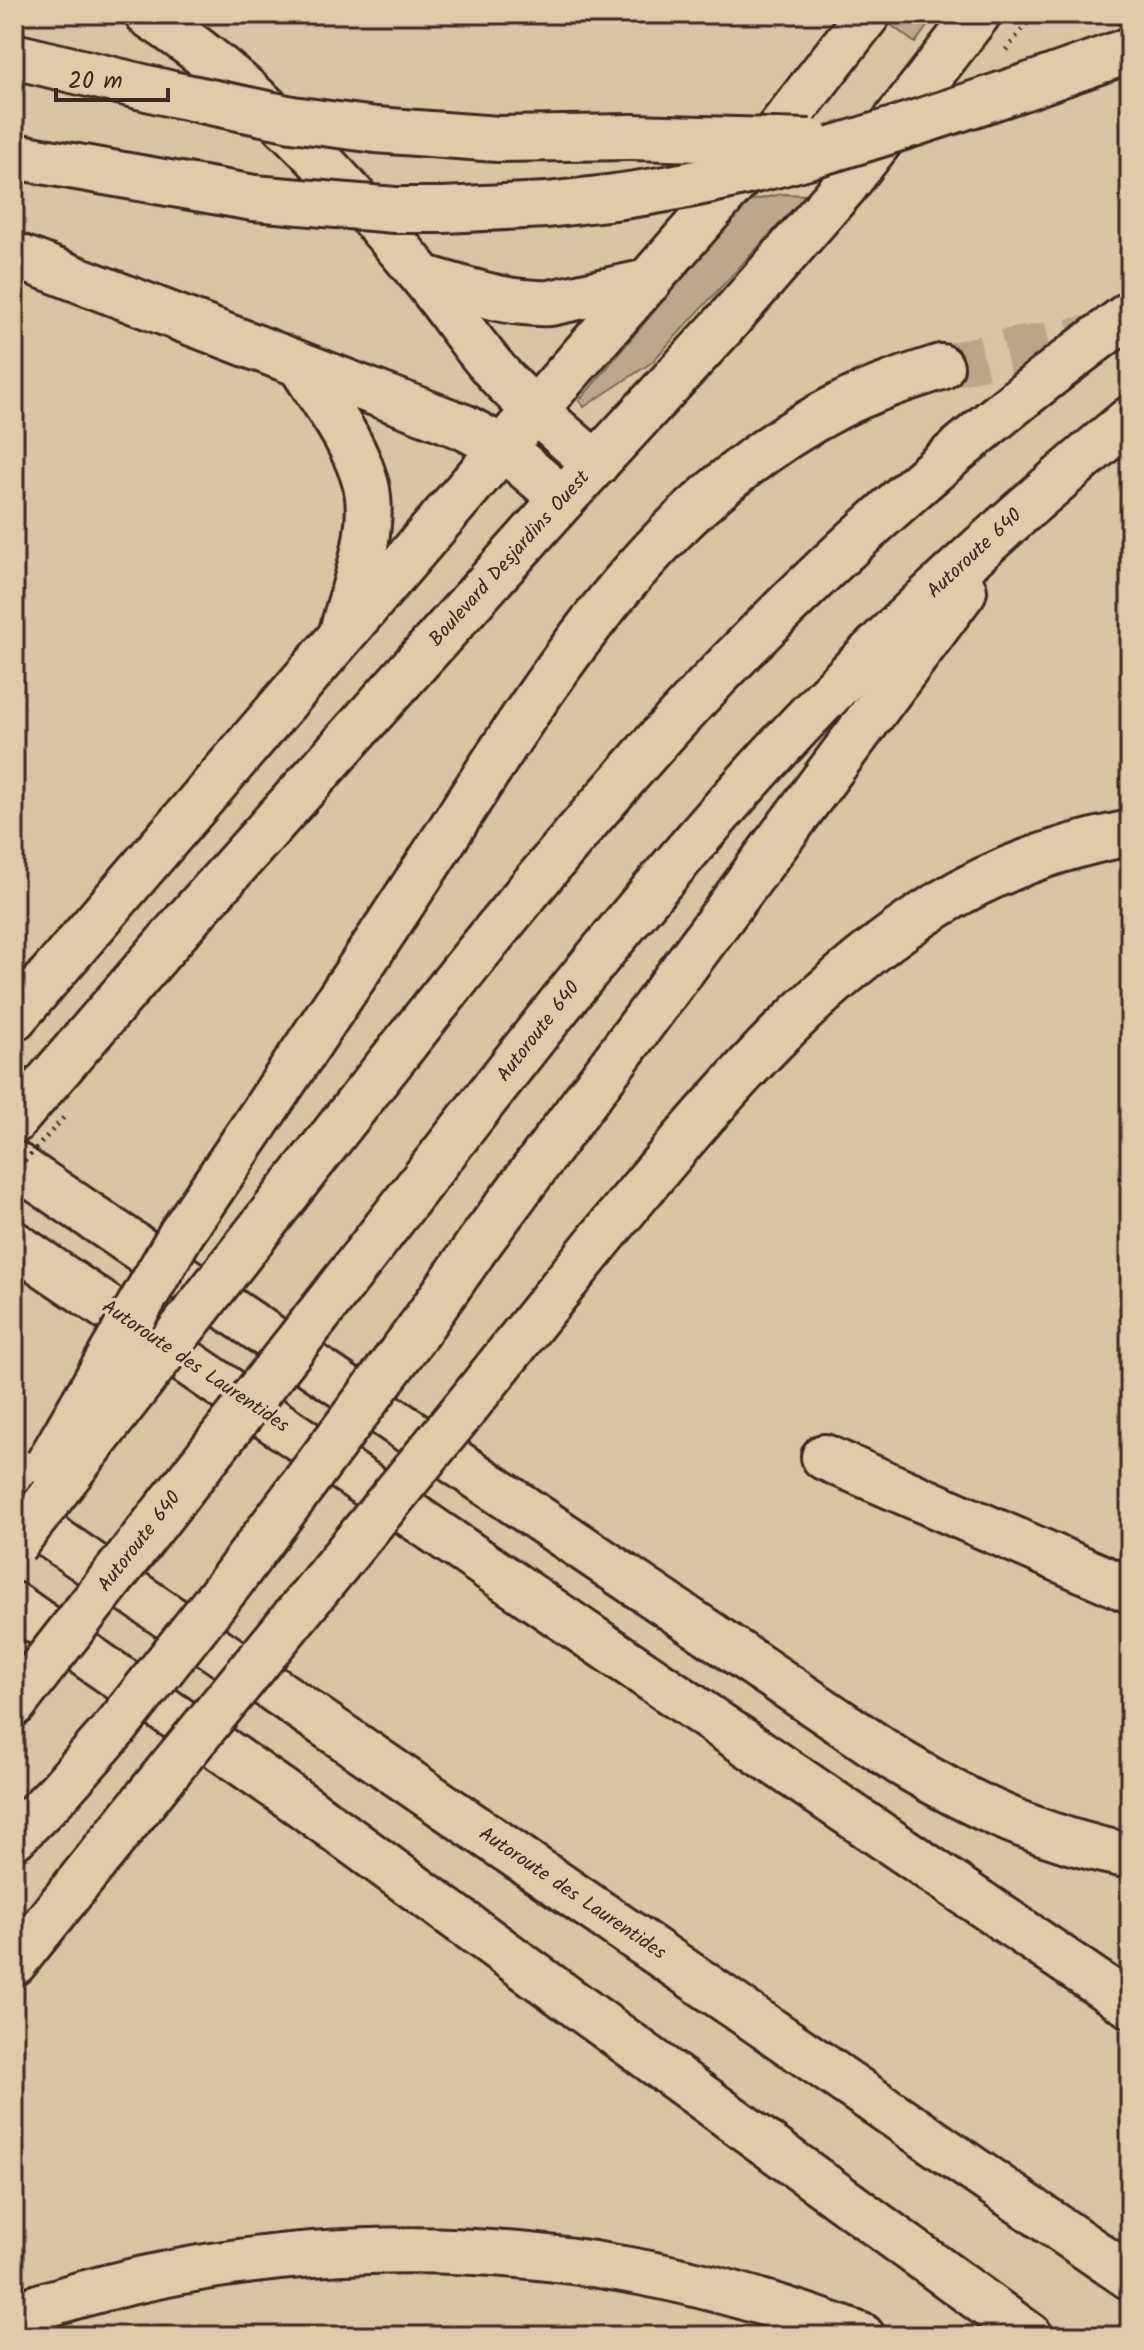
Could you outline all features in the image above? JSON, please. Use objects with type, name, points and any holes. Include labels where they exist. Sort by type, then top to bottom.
[{"type":"main road","points":[[147,14],[193,46],[259,100],[347,190],[424,278],[498,375],[596,464]]},
{"type":"main road","points":[[14,1018],[535,410],[758,156],[868,14]]},
{"type":"main road","name":"Boulevard Desjardins Ouest","points":[[38,1111],[193,913],[845,186],[978,14]]},
{"type":"main road","points":[[14,156],[254,198],[381,209],[443,210],[547,205],[738,175],[852,143],[1130,50]]},
{"type":"main road","points":[[14,56],[292,119],[376,130],[498,139],[632,137],[852,143]]},
{"type":"main road","points":[[14,255],[464,427],[503,448],[563,499]]},
{"type":"main road","points":[[424,278],[496,298],[535,303],[550,303],[648,282]]},
{"type":"main road","points":[[14,1545],[490,937],[679,717],[789,605],[891,509],[1012,406],[1130,314]]},
{"type":"main road","points":[[301,366],[350,446],[367,487],[365,540],[341,636]]},
{"type":"main road","points":[[14,1524],[181,1234],[563,661],[604,607],[658,545],[707,496],[795,431],[840,405],[941,367]]},
{"type":"main road","name":"Autoroute 640","points":[[14,1704],[542,1028],[700,836],[882,640],[1030,502],[1130,419]]},
{"type":"main road","points":[[14,1837],[58,1793],[126,1715],[230,1583],[1030,502]]},
{"type":"main road","points":[[14,1963],[584,1259],[717,1100],[802,1013],[868,954],[939,905],[1010,868],[1048,853],[1130,833]]},
{"type":"main road","points":[[14,1164],[901,1763],[946,1790],[1023,1826],[1059,1840],[1130,1856]]},
{"type":"main road","name":"Autoroute des Laurentides","points":[[14,1244],[1130,2005]]},
{"type":"main road","points":[[824,1457],[1130,1590]]},
{"type":"main road","name":"Autoroute des Laurentides","points":[[14,1511],[1130,2277]]},
{"type":"main road","points":[[14,1605],[379,1860],[1030,2336]]},
{"type":"main road","points":[[14,2315],[98,2290],[215,2266],[330,2254],[463,2252],[570,2260],[666,2277],[738,2295],[862,2336]]},
{"type":"path","points":[[14,1173],[38,1111]]},
{"type":"shaded area","points":[[898,14],[936,14],[915,43],[890,24]]},
{"type":"shaded area","points":[[781,194],[806,195],[651,363],[584,407],[579,401],[746,202]]},
{"type":"tunnel","points":[[941,367],[1009,351],[1116,333]]}]
